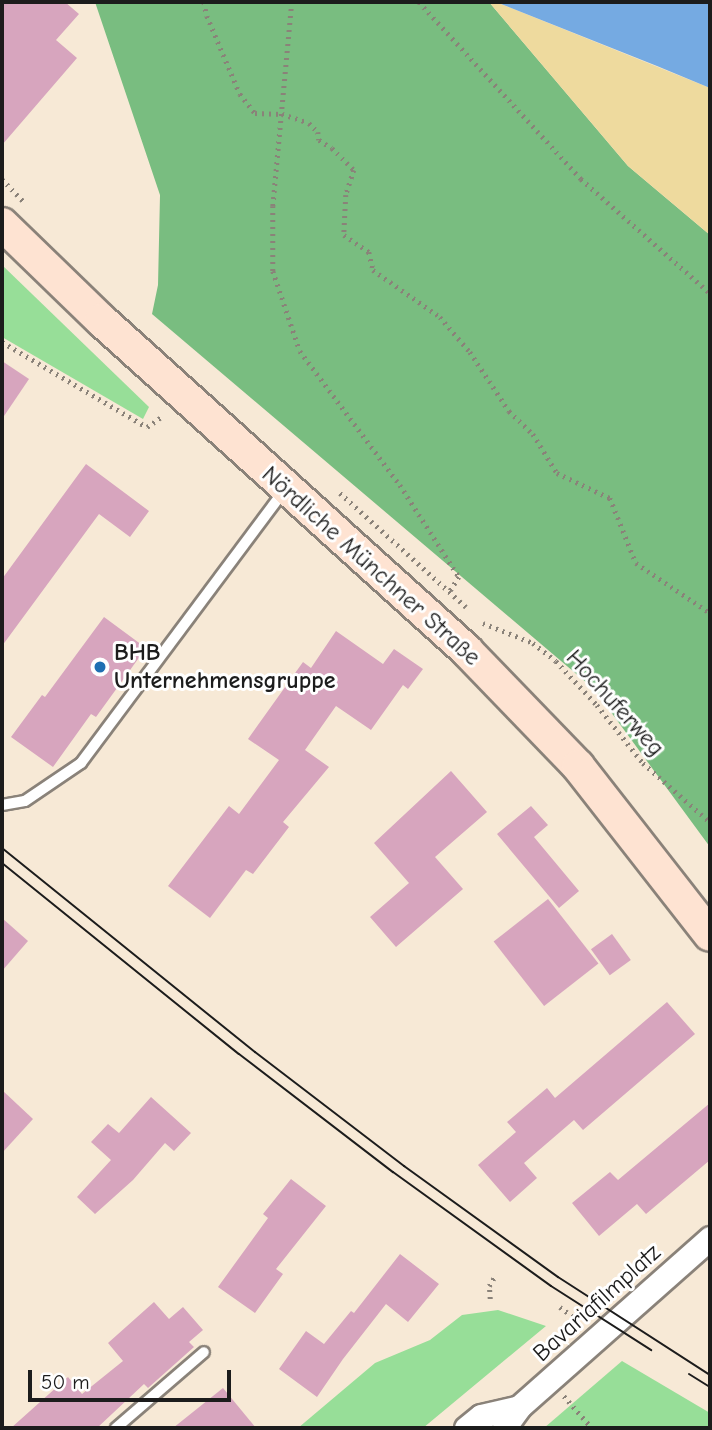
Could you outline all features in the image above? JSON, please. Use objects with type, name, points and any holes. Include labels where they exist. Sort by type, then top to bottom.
[{"type":"main road","name":"Nördliche Münchner Straße","points":[[2,224],[101,320],[431,615],[578,766],[710,935]]},
{"type":"street","name":"Bavariafilmplatz","points":[[504,1428],[519,1407],[710,1238]]},
{"type":"street","name":"Bavariafilmplatz","points":[[466,1428],[481,1416],[519,1407]]},
{"type":"lane","points":[[2,804],[26,801],[81,762],[287,488]]},
{"type":"lane","points":[[116,1428],[204,1352]]},
{"type":"path","points":[[204,2],[206,16],[240,94],[254,113],[282,114],[309,122],[318,132],[319,140],[332,148],[354,170],[346,195],[344,235],[369,252],[373,270],[440,317],[470,352],[509,411],[533,434],[557,473],[610,498],[636,563],[710,613]]},
{"type":"path","points":[[292,2],[273,206],[273,271],[300,351],[400,485],[459,577]]},
{"type":"path","points":[[419,2],[581,179],[710,293]]},
{"type":"path","points":[[2,342],[147,427],[163,416]]},
{"type":"path","name":"Hochuferweg","points":[[483,623],[533,643],[556,662],[597,705],[643,763],[710,822]]},
{"type":"path","points":[[490,1299],[489,1286],[495,1276]]},
{"type":"path","points":[[583,1418],[592,1428]]},
{"type":"green space","points":[[95,2],[489,2],[628,166],[710,235],[710,847],[594,689],[152,314],[158,285],[160,195]]},
{"type":"green space","points":[[2,265],[149,407],[143,419],[2,337]]},
{"type":"green space","points":[[498,1310],[546,1326],[423,1428],[298,1428],[375,1363],[430,1340],[462,1315]]},
{"type":"green space","points":[[622,1361],[710,1413],[710,1428],[544,1428]]},
{"type":"sand","points":[[489,2],[496,2],[710,88],[710,235],[628,166]]},
{"type":"water","points":[[496,2],[710,2],[710,88],[657,66]]},
{"type":"building","points":[[2,2],[65,2],[79,14],[56,40],[77,58],[2,145]]},
{"type":"building","points":[[2,361],[29,379],[2,419]]},
{"type":"building","points":[[86,464],[149,511],[130,537],[99,514],[2,646],[2,579]]},
{"type":"building","points":[[104,617],[146,648],[96,717],[91,714],[53,767],[11,737],[42,695],[45,697]]},
{"type":"building","points":[[336,631],[383,664],[394,649],[423,669],[408,689],[403,685],[371,730],[336,706],[305,750],[329,767],[283,822],[289,827],[253,874],[246,870],[210,918],[168,886],[229,806],[239,814],[279,760],[248,739],[303,662],[311,668]]},
{"type":"building","points":[[451,771],[487,812],[435,857],[463,889],[396,947],[370,917],[409,883],[374,843]]},
{"type":"building","points":[[531,806],[548,825],[534,837],[579,891],[559,908],[497,834]]},
{"type":"building","points":[[548,899],[598,964],[544,1006],[494,941]]},
{"type":"building","points":[[2,918],[28,941],[2,971]]},
{"type":"building","points":[[612,934],[631,960],[610,975],[591,949]]},
{"type":"building","points":[[667,1002],[695,1034],[583,1130],[574,1120],[524,1163],[537,1178],[510,1202],[478,1165],[516,1132],[507,1122],[547,1088],[555,1098]]},
{"type":"building","points":[[2,1090],[33,1119],[2,1153]]},
{"type":"building","points":[[151,1097],[191,1133],[174,1151],[165,1143],[133,1180],[95,1214],[77,1197],[111,1160],[91,1142],[108,1124],[119,1133]]},
{"type":"building","points":[[710,1103],[710,1160],[646,1214],[637,1204],[599,1236],[572,1203],[610,1172],[618,1180]]},
{"type":"building","points":[[291,1179],[326,1206],[276,1269],[283,1274],[255,1313],[218,1287],[268,1218],[263,1214]]},
{"type":"building","points":[[400,1254],[439,1284],[408,1322],[386,1304],[317,1397],[279,1369],[306,1331],[324,1344],[351,1311],[354,1313]]},
{"type":"building","points":[[154,1302],[169,1319],[183,1307],[203,1330],[189,1342],[194,1347],[148,1388],[144,1384],[97,1428],[11,1428],[68,1377],[82,1394],[123,1361],[108,1343]]},
{"type":"building","points":[[223,1388],[256,1428],[173,1428]]},
{"type":"tram line","points":[[2,848],[255,1052],[404,1166],[558,1277],[710,1375]]},
{"type":"tram line","points":[[2,863],[239,1054],[393,1172],[551,1286],[651,1350]]},
{"type":"tram line","points":[[689,1374],[710,1387]]},
{"type":"place","name":"BHB Unternehmensgruppe","points":[[100,667]]}]
